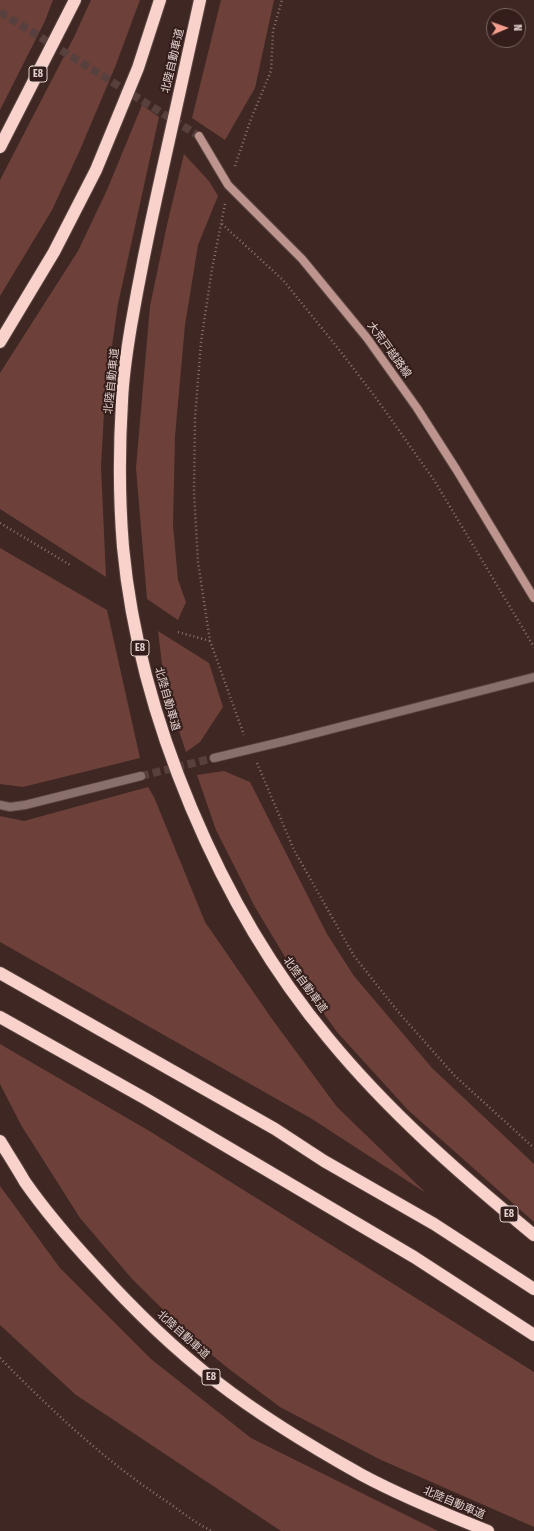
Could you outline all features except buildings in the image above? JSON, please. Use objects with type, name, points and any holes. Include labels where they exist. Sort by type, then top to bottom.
[{"type":"highway","name":"E8","points":[[0,147],[75,0]]},
{"type":"highway","points":[[0,342],[54,252],[96,170],[138,68],[160,0]]},
{"type":"highway","name":"北陸自動車道","points":[[200,0],[142,260],[129,340],[122,397],[120,502],[123,548],[138,639],[162,732],[200,828],[240,910],[284,981],[328,1039],[400,1117],[484,1194],[534,1235]]},
{"type":"highway","points":[[0,973],[275,1129],[324,1161],[434,1224],[534,1289]]},
{"type":"highway","points":[[0,1017],[146,1099],[414,1256],[534,1336]]},
{"type":"highway","name":"北陸自動車道","points":[[0,1141],[26,1182],[70,1241],[121,1296],[171,1343],[217,1382],[260,1413],[306,1443],[363,1475],[422,1504],[488,1531]]},
{"type":"main road","name":"大荒戸越路線","points":[[199,136],[228,185],[302,259],[367,338],[417,408],[456,468],[534,598]]},
{"type":"street","points":[[214,758],[534,677]]},
{"type":"street","points":[[0,806],[10,807],[25,805],[141,776]]},
{"type":"path","points":[[282,0],[273,31],[271,71],[228,185],[201,342],[195,418],[194,492],[198,562],[210,641],[231,695],[242,730],[252,749],[294,850],[354,956],[400,1014],[455,1076],[534,1148]]},
{"type":"path","points":[[221,224],[283,280],[376,398],[434,480],[534,648]]},
{"type":"path","points":[[0,523],[72,566]]},
{"type":"path","points":[[178,632],[210,641]]},
{"type":"path","points":[[0,1358],[79,1435],[140,1484],[212,1531]]},
{"type":"shaded area","points":[[0,0],[53,0],[45,21],[0,110]]},
{"type":"shaded area","points":[[91,0],[140,0],[115,67],[80,150],[52,210],[0,296],[0,180],[74,37]]},
{"type":"shaded area","points":[[221,0],[274,0],[255,88],[225,140],[192,118]]},
{"type":"shaded area","points":[[142,105],[159,117],[118,304],[105,395],[101,466],[106,577],[0,509],[0,373],[78,251],[107,190]]},
{"type":"shaded area","points":[[184,154],[209,181],[218,196],[198,245],[185,325],[175,436],[173,525],[178,580],[186,602],[178,620],[147,599],[136,468],[150,306]]},
{"type":"shaded area","points":[[0,548],[107,610],[140,758],[23,787],[0,784]]},
{"type":"shaded area","points":[[158,631],[209,663],[223,707],[200,742],[186,752],[165,689]]},
{"type":"shaded area","points":[[224,771],[250,782],[327,934],[354,976],[432,1068],[534,1164],[534,1222],[408,1110],[337,1032],[294,972],[255,907],[216,830],[197,775]]},
{"type":"shaded area","points":[[148,787],[154,797],[205,922],[272,1019],[337,1107],[426,1193],[312,1119],[0,942],[0,816],[24,821]]},
{"type":"shaded area","points":[[0,1044],[151,1132],[534,1372],[534,1527],[379,1459],[280,1407],[196,1342],[133,1280],[80,1218],[21,1125],[0,1084]]},
{"type":"shaded area","points":[[0,1186],[60,1268],[151,1359],[251,1438],[438,1531],[281,1531],[76,1395],[0,1325]]},
{"type":"tunnel","points":[[0,12],[199,136]]},
{"type":"tunnel","points":[[141,776],[214,758]]}]
